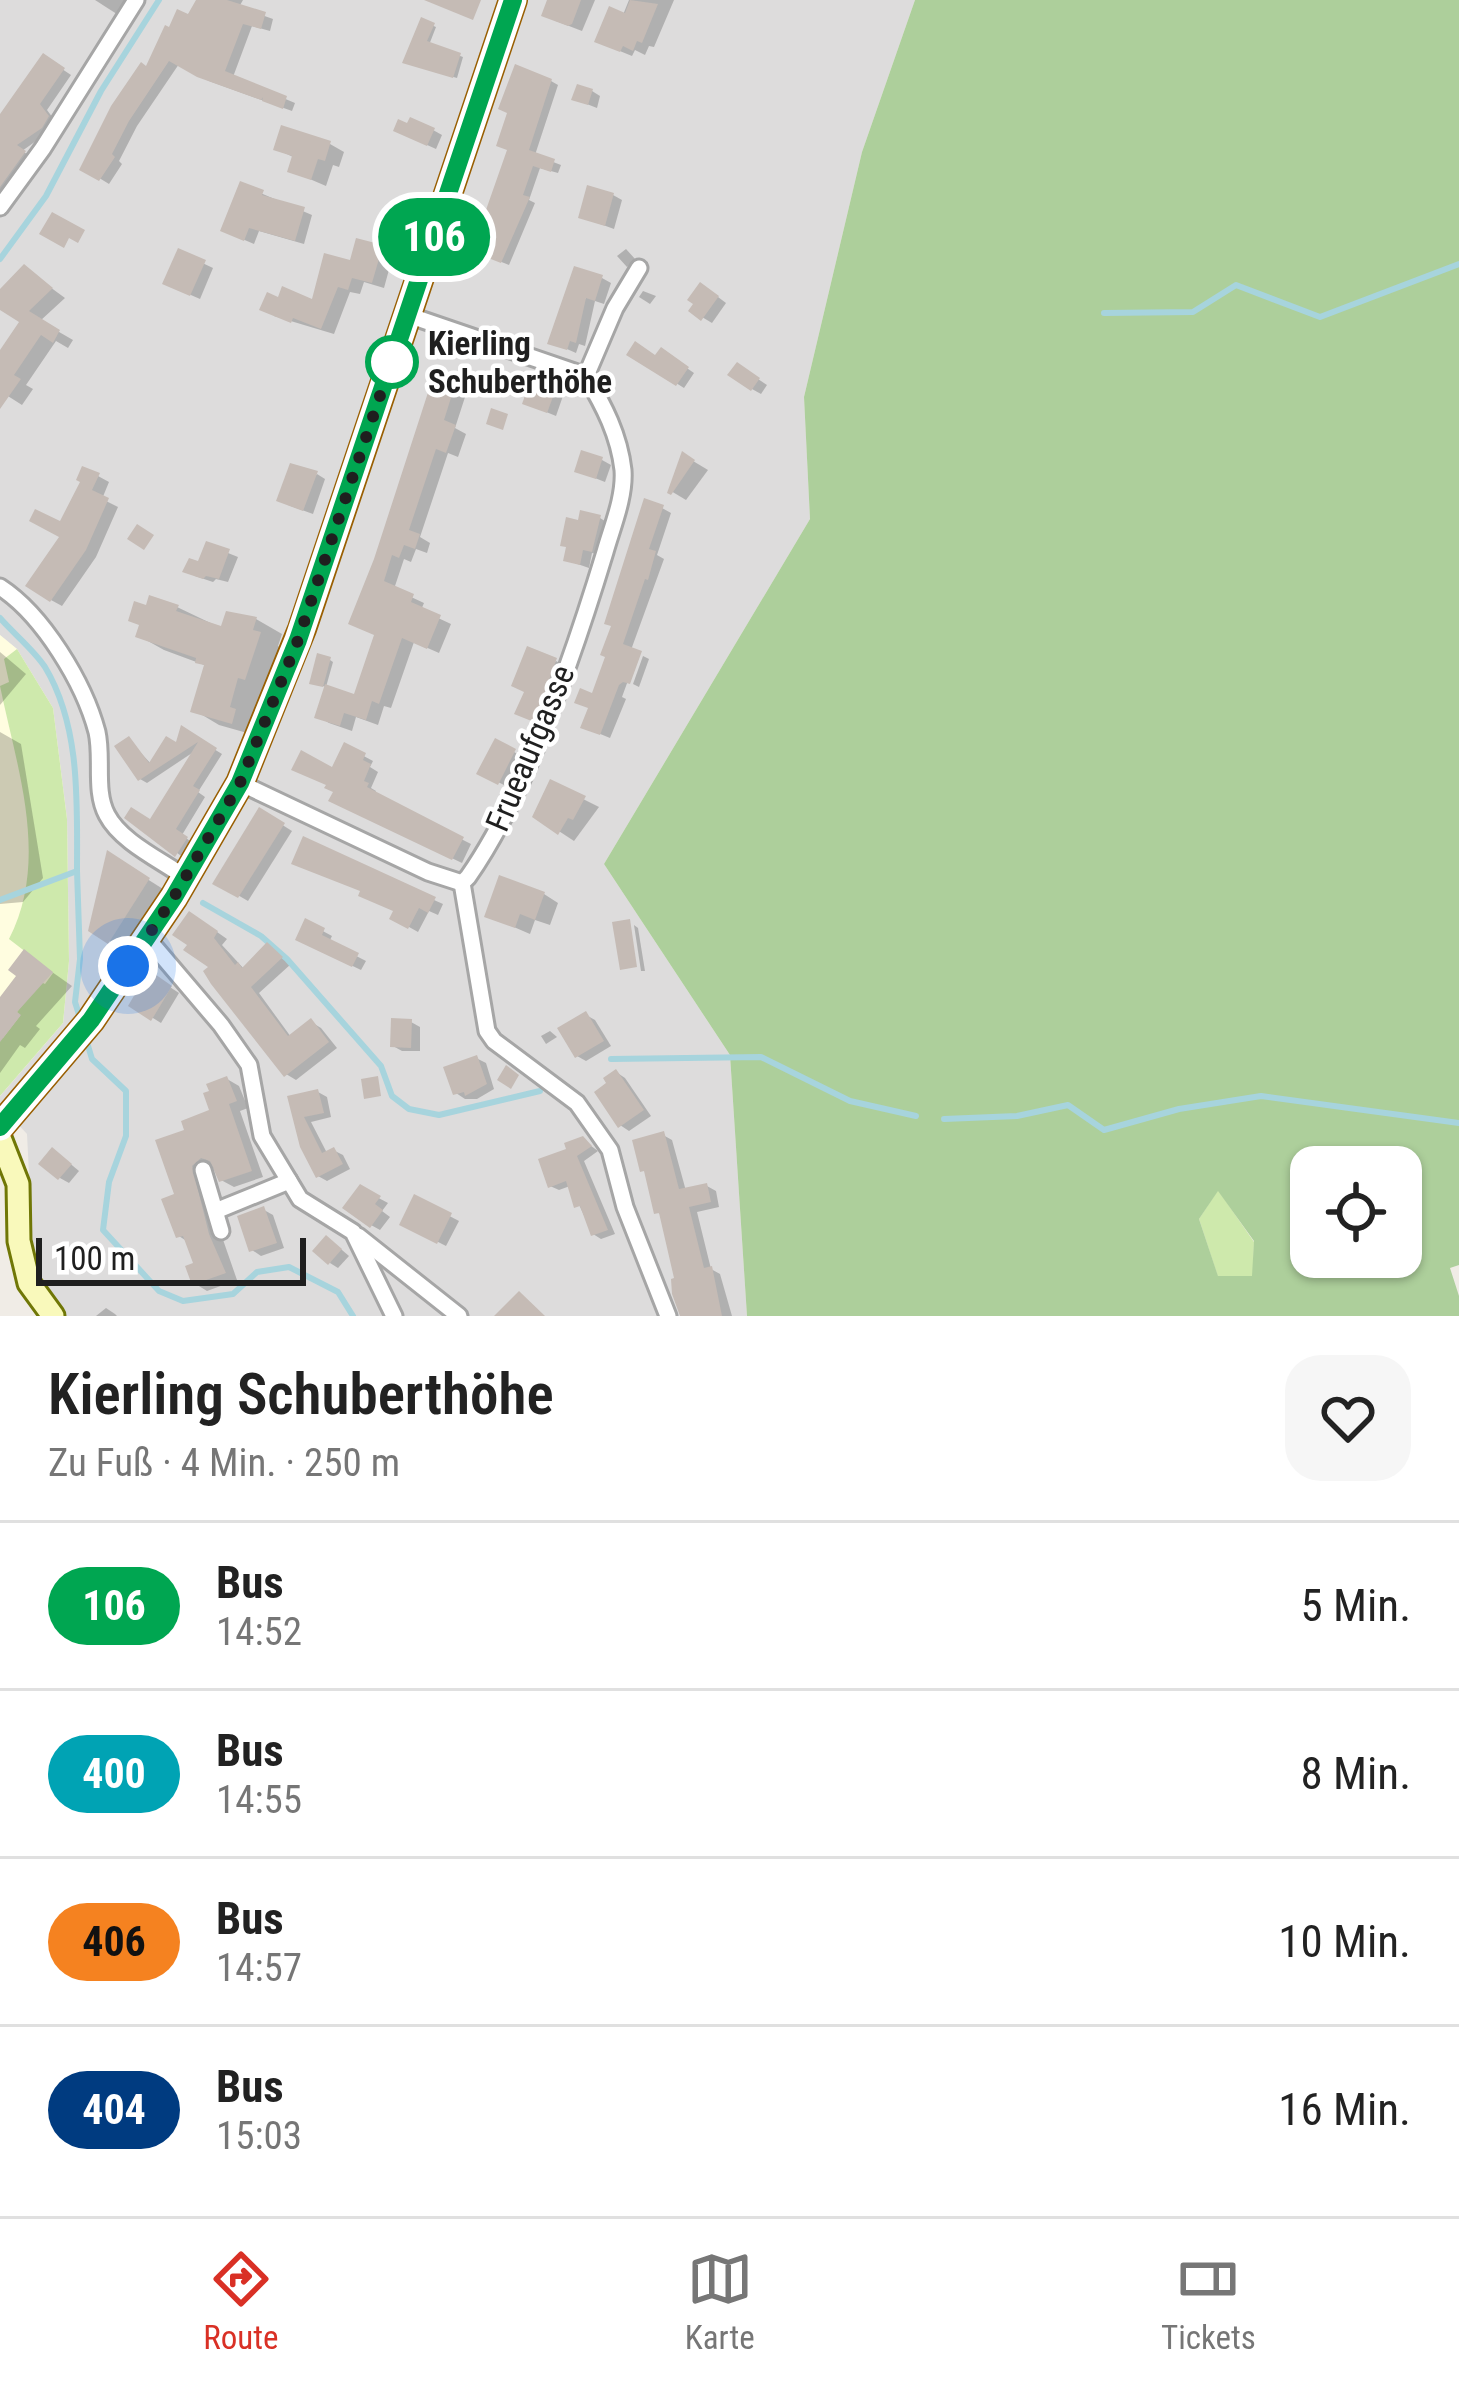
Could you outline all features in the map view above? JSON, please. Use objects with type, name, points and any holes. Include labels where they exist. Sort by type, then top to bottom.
[{"type":"main road","points":[[0,1127],[91,1020],[186,878],[240,783],[298,640],[513,0]]},
{"type":"street","points":[[0,208],[136,0]]},
{"type":"street","points":[[408,314],[586,376],[615,308],[639,268]]},
{"type":"street","name":"Frueaufgasse","points":[[462,883],[482,857],[556,693],[590,603],[617,511],[623,473],[611,418],[586,376]]},
{"type":"street","points":[[0,587],[12,595],[68,663],[97,733],[104,810],[116,829],[186,878]]},
{"type":"street","points":[[240,783],[428,872],[462,883],[487,1031],[577,1103],[610,1150],[626,1208],[668,1316]]},
{"type":"street","points":[[146,938],[249,1065],[262,1136],[300,1199],[353,1232],[459,1316]]},
{"type":"street","points":[[0,1138],[18,1184],[20,1241],[29,1283],[53,1316]]},
{"type":"street","points":[[203,1170],[221,1231]]},
{"type":"street","points":[[218,1210],[289,1181]]},
{"type":"street","points":[[353,1232],[394,1316]]},
{"type":"shaded area","points":[[0,0],[915,0],[862,152],[804,397],[810,519],[604,864],[730,1055],[747,1316],[67,1316],[42,1282],[33,1254],[27,1134],[0,1105],[0,1096],[63,1023],[17,649],[0,635]]},
{"type":"shaded area","points":[[0,635],[17,649],[53,708],[67,819],[69,961],[63,1023],[0,1096]]},
{"type":"green space","points":[[915,0],[1459,0],[1459,1265],[1450,1268],[1459,1296],[1459,1316],[747,1316],[730,1055],[604,864],[810,519],[804,397],[862,152]],"holes":[[[1218,1191],[1254,1241],[1252,1276],[1218,1276],[1199,1219]]]},
{"type":"green space","points":[[17,649],[53,708],[67,819],[69,961],[63,1023],[0,1096],[0,1036],[53,973],[9,939],[21,909],[29,846],[21,781],[0,686],[9,682],[4,659]]},
{"type":"green space","points":[[1218,1190],[1254,1242],[1253,1277],[1218,1277],[1199,1219]]},
{"type":"building","points":[[196,0],[227,0],[266,12],[261,29],[243,24],[225,71],[287,96],[283,109],[262,101],[263,97],[197,77],[169,61],[129,121],[99,181],[79,170],[111,106],[141,62],[146,66],[165,25],[169,27],[177,9],[188,14]]},
{"type":"building","points":[[424,0],[481,0],[473,20]]},
{"type":"building","points":[[547,0],[581,0],[572,24],[541,16]]},
{"type":"building","points":[[630,0],[658,4],[642,43],[637,41],[633,51],[623,46],[620,52],[594,42],[609,6],[625,13]]},
{"type":"building","points":[[421,17],[435,23],[427,41],[461,53],[453,78],[402,63]]},
{"type":"building","points":[[43,53],[65,68],[40,104],[49,116],[42,128],[17,145],[26,151],[0,187],[0,114]]},
{"type":"building","points":[[515,64],[552,79],[529,150],[555,159],[551,172],[533,166],[523,195],[530,197],[501,263],[478,254],[488,230],[480,227],[507,150],[496,146],[507,113],[498,109]]},
{"type":"building","points":[[577,84],[593,89],[588,105],[571,100]]},
{"type":"building","points":[[410,117],[435,128],[427,146],[393,131],[398,119],[407,123]]},
{"type":"building","points":[[281,125],[331,141],[325,161],[318,159],[311,180],[287,172],[292,156],[273,150]]},
{"type":"building","points":[[240,181],[264,190],[262,195],[305,207],[295,241],[249,228],[244,241],[220,231]]},
{"type":"building","points":[[587,185],[614,193],[605,226],[578,218]]},
{"type":"building","points":[[52,212],[85,230],[78,243],[69,238],[64,248],[39,234]]},
{"type":"building","points":[[356,238],[383,245],[372,283],[352,278],[348,290],[338,287],[321,329],[259,310],[267,292],[278,297],[282,286],[312,299],[324,253],[350,260]]},
{"type":"building","points":[[178,248],[206,260],[190,296],[162,284]]},
{"type":"building","points":[[24,264],[53,288],[29,311],[60,330],[53,343],[41,335],[14,375],[21,379],[0,409],[0,350],[19,322],[0,310],[0,289]]},
{"type":"building","points":[[574,266],[603,275],[595,301],[586,298],[576,343],[570,341],[567,350],[547,344]]},
{"type":"building","points":[[700,282],[719,296],[701,321],[688,311],[693,304],[687,300]]},
{"type":"building","points":[[635,341],[655,355],[661,347],[689,367],[676,386],[626,355]]},
{"type":"building","points":[[737,362],[760,378],[751,391],[727,375]]},
{"type":"building","points":[[434,374],[456,382],[444,420],[456,425],[446,453],[436,449],[409,530],[420,534],[415,549],[404,545],[399,558],[392,555],[384,581],[414,594],[411,602],[441,615],[427,649],[402,638],[379,704],[372,701],[366,720],[344,713],[340,726],[314,718],[325,684],[354,694],[374,635],[348,624]]},
{"type":"building","points":[[532,376],[557,386],[547,413],[522,404]]},
{"type":"building","points":[[491,408],[508,414],[503,430],[486,424]]},
{"type":"building","points":[[581,450],[603,457],[596,479],[574,472]]},
{"type":"building","points":[[682,451],[695,460],[671,495],[667,493]]},
{"type":"building","points":[[290,463],[318,471],[303,511],[276,501]]},
{"type":"building","points":[[82,466],[100,473],[92,490],[109,498],[86,550],[50,602],[25,586],[59,537],[29,521],[35,509],[60,521],[80,482],[76,480]]},
{"type":"building","points":[[644,498],[664,505],[649,549],[656,551],[648,580],[623,644],[642,651],[630,684],[619,685],[600,735],[580,728],[588,708],[574,703],[580,688],[592,693],[605,657],[600,655],[611,626],[604,624]]},
{"type":"building","points":[[580,510],[601,515],[592,552],[583,550],[580,565],[563,561],[566,547],[560,546],[566,517],[578,520]]},
{"type":"building","points":[[137,524],[154,535],[144,550],[127,539]]},
{"type":"building","points":[[206,541],[230,549],[219,579],[182,572],[189,558],[198,561]]},
{"type":"building","points":[[149,595],[179,605],[176,611],[221,626],[226,611],[257,617],[253,630],[261,632],[245,680],[238,678],[230,707],[236,709],[232,724],[190,712],[204,665],[135,637],[139,625],[128,621],[134,601],[146,605]]},
{"type":"building","points":[[527,646],[557,658],[534,722],[514,714],[524,692],[511,686]]},
{"type":"building","points":[[317,653],[331,657],[323,687],[309,684]]},
{"type":"building","points":[[181,725],[217,748],[193,786],[200,790],[176,829],[188,837],[175,857],[124,818],[131,807],[150,819],[198,742],[138,781],[114,746],[129,736],[149,763],[166,736],[176,742]]},
{"type":"building","points":[[495,738],[516,749],[498,785],[476,774]]},
{"type":"building","points":[[344,742],[366,753],[363,760],[371,764],[364,781],[367,787],[464,837],[452,860],[328,801],[333,792],[326,785],[291,770],[301,750],[332,767]]},
{"type":"building","points":[[550,779],[586,796],[558,835],[532,817]]},
{"type":"building","points":[[259,807],[285,823],[238,898],[212,884]]},
{"type":"building","points":[[303,836],[436,897],[428,913],[419,908],[408,929],[389,919],[393,911],[358,896],[360,891],[291,864]]},
{"type":"building","points":[[107,850],[150,878],[108,944],[88,931]]},
{"type":"building","points":[[499,875],[545,892],[535,920],[520,914],[515,928],[484,917]]},
{"type":"building","points":[[189,911],[218,931],[214,938],[242,968],[267,942],[283,957],[251,987],[288,1036],[311,1018],[329,1042],[284,1077],[211,984],[203,971],[208,967],[183,950],[187,945],[172,935]]},
{"type":"building","points":[[305,918],[325,928],[322,935],[359,953],[352,967],[295,940]]},
{"type":"building","points":[[630,919],[637,967],[620,970],[612,922]]},
{"type":"building","points":[[24,949],[53,972],[17,1012],[21,1015],[0,1042],[0,997],[16,976],[8,970]]},
{"type":"building","points":[[149,970],[172,986],[151,1021],[128,1006]]},
{"type":"building","points":[[586,1011],[604,1041],[575,1058],[557,1028]]},
{"type":"building","points":[[391,1018],[412,1019],[411,1048],[390,1047]]},
{"type":"building","points":[[477,1055],[487,1084],[465,1096],[464,1092],[453,1095],[443,1067]]},
{"type":"building","points":[[506,1065],[519,1075],[511,1089],[497,1080]]},
{"type":"building","points":[[616,1069],[644,1110],[618,1128],[594,1092]]},
{"type":"building","points":[[227,1076],[237,1101],[229,1104],[252,1171],[219,1182],[210,1161],[201,1158],[192,1166],[209,1234],[226,1273],[192,1285],[185,1266],[193,1263],[183,1236],[176,1238],[161,1199],[174,1194],[155,1140],[184,1130],[181,1121],[209,1110],[203,1093],[209,1091],[206,1084]]},
{"type":"building","points":[[378,1076],[381,1096],[364,1099],[361,1079]]},
{"type":"building","points":[[318,1089],[324,1113],[304,1117],[322,1153],[334,1147],[343,1164],[316,1178],[300,1147],[287,1096]]},
{"type":"building","points":[[664,1131],[679,1189],[707,1183],[711,1202],[689,1207],[704,1268],[712,1266],[722,1316],[680,1316],[672,1294],[674,1278],[659,1213],[654,1214],[632,1140]]},
{"type":"building","points":[[583,1136],[592,1146],[577,1156],[608,1230],[591,1236],[580,1206],[574,1208],[566,1181],[548,1188],[538,1159],[566,1149],[564,1143]]},
{"type":"building","points":[[52,1147],[72,1164],[58,1180],[38,1164]]},
{"type":"building","points":[[360,1184],[381,1196],[375,1204],[383,1210],[370,1228],[342,1208]]},
{"type":"building","points":[[414,1194],[452,1213],[437,1244],[399,1225]]},
{"type":"building","points":[[264,1206],[277,1243],[249,1252],[237,1216]]},
{"type":"building","points":[[326,1235],[342,1249],[328,1265],[312,1251]]},
{"type":"building","points":[[519,1291],[545,1316],[494,1316]]},
{"type":"waterway","points":[[0,259],[46,196],[101,91],[159,0]]},
{"type":"waterway","points":[[1104,313],[1193,312],[1236,285],[1320,317],[1459,264]]},
{"type":"waterway","points":[[0,618],[35,654],[57,690],[71,740],[77,845],[77,871],[0,900]]},
{"type":"waterway","points":[[77,871],[80,959],[75,1002],[81,1021]]},
{"type":"waterway","points":[[203,903],[261,936],[287,959],[381,1066],[392,1096],[409,1109],[439,1115],[540,1091]]},
{"type":"waterway","points":[[86,1039],[92,1059],[126,1091],[126,1136],[109,1182],[103,1230],[159,1291],[183,1301],[233,1294],[257,1272],[289,1267],[338,1292],[353,1316]]},
{"type":"waterway","points":[[611,1059],[761,1057],[850,1101],[916,1116]]},
{"type":"waterway","points":[[944,1119],[1017,1116],[1068,1105],[1104,1130],[1179,1109],[1261,1096],[1459,1123]]},
{"type":"bus line","name":"106","points":[[0,1127],[91,1020],[174,897],[240,783],[298,640],[513,0]]},
{"type":"place","name":"Kierling Schuberthöhe","points":[[392,362]]},
{"type":"route","points":[[128,966],[240,783],[298,640],[394,354],[392,362]]}]
